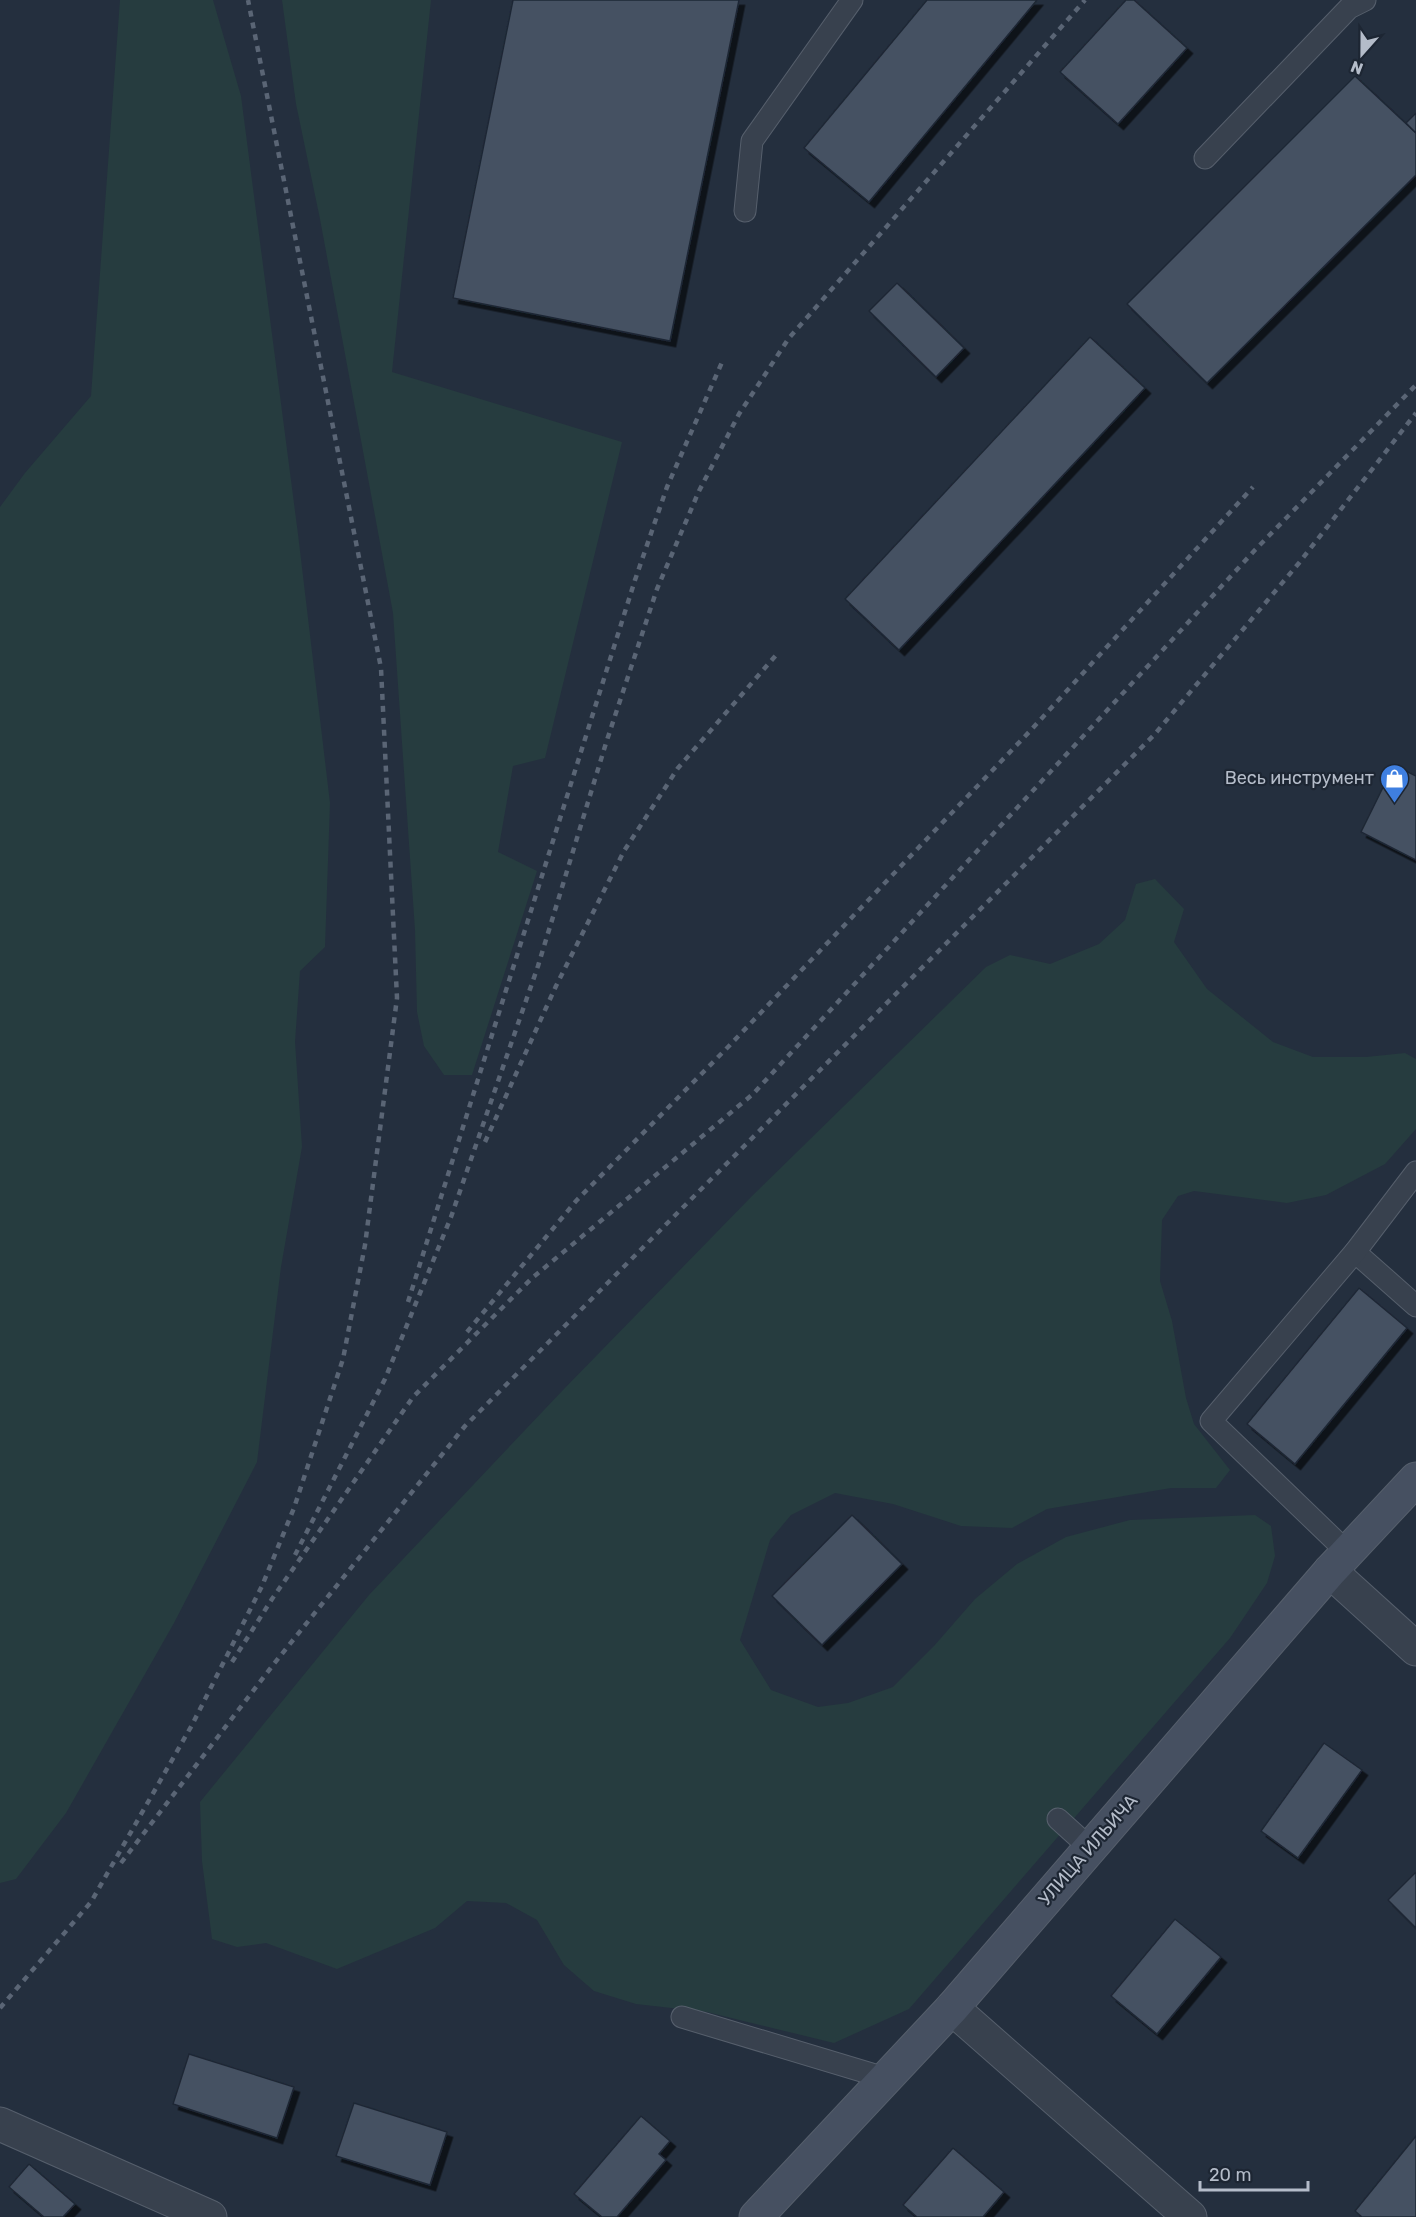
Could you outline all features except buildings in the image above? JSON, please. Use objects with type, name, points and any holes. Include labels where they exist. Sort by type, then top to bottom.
[{"type":"main road","name":"УЛИЦА ИЛЬИЧА","points":[[756,2217],[952,2007],[1339,1561],[1416,1479]]},
{"type":"street","points":[[1339,1561],[1416,1648]]},
{"type":"street","points":[[952,2007],[1190,2217]]},
{"type":"street","points":[[0,2124],[210,2217]]},
{"type":"lane","points":[[745,211],[752,141],[852,0]]},
{"type":"lane","points":[[1205,158],[1350,3]]},
{"type":"lane","points":[[1339,1561],[1211,1421],[1355,1252],[1416,1172]]},
{"type":"lane","points":[[1355,1252],[1416,1306]]},
{"type":"lane","points":[[1058,1819],[1090,1848]]},
{"type":"lane","points":[[682,2017],[885,2078]]},
{"type":"green space","points":[[120,0],[213,0],[241,96],[298,534],[330,803],[325,947],[300,971],[295,1042],[302,1147],[281,1267],[257,1462],[174,1623],[66,1813],[16,1879],[0,1883],[0,507],[25,473],[91,396]]},
{"type":"green space","points":[[282,0],[431,0],[392,372],[622,442],[545,758],[513,766],[498,852],[537,871],[472,1075],[444,1075],[424,1046],[417,1012],[415,930],[393,613],[320,219],[296,104]]},
{"type":"green space","points":[[1155,879],[1184,909],[1174,942],[1207,989],[1273,1042],[1313,1057],[1366,1057],[1405,1053],[1416,1059],[1416,1129],[1385,1164],[1326,1195],[1287,1203],[1194,1191],[1178,1196],[1162,1220],[1160,1281],[1172,1321],[1186,1398],[1194,1424],[1230,1470],[1216,1488],[1171,1488],[1047,1509],[1012,1528],[961,1526],[893,1504],[835,1493],[791,1515],[770,1540],[740,1640],[771,1690],[818,1707],[848,1703],[893,1687],[934,1646],[975,1599],[1017,1564],[1066,1537],[1130,1520],[1255,1515],[1271,1526],[1275,1556],[1267,1583],[1230,1638],[909,2009],[834,2043],[707,2012],[636,2004],[594,1991],[564,1965],[537,1920],[506,1903],[467,1901],[435,1928],[337,1969],[266,1943],[237,1947],[212,1939],[202,1861],[200,1802],[369,1595],[563,1390],[752,1196],[986,967],[1010,955],[1050,964],[1099,944],[1125,920],[1136,884]]},
{"type":"railway","points":[[0,2008],[91,1902],[192,1725],[262,1586],[294,1508],[343,1359],[365,1245],[397,998],[381,668],[248,0]]},
{"type":"railway","points":[[295,1555],[385,1379],[451,1217],[538,966],[606,743],[657,589],[699,491],[739,414],[789,338],[1085,0]]},
{"type":"railway","points":[[408,1302],[635,580],[667,487],[723,360]]},
{"type":"railway","points":[[232,1662],[272,1599],[413,1397],[531,1279],[753,1094],[1255,550],[1416,385]]},
{"type":"railway","points":[[121,1863],[273,1665],[465,1426],[1154,735],[1299,563],[1416,413]]},
{"type":"railway","points":[[467,1332],[576,1201],[728,1047],[1031,730],[1253,487]]},
{"type":"railway","points":[[485,1142],[556,986],[624,851],[678,768],[777,654]]},
{"type":"place","name":"Весь инструмент","points":[[1395,804]]}]
